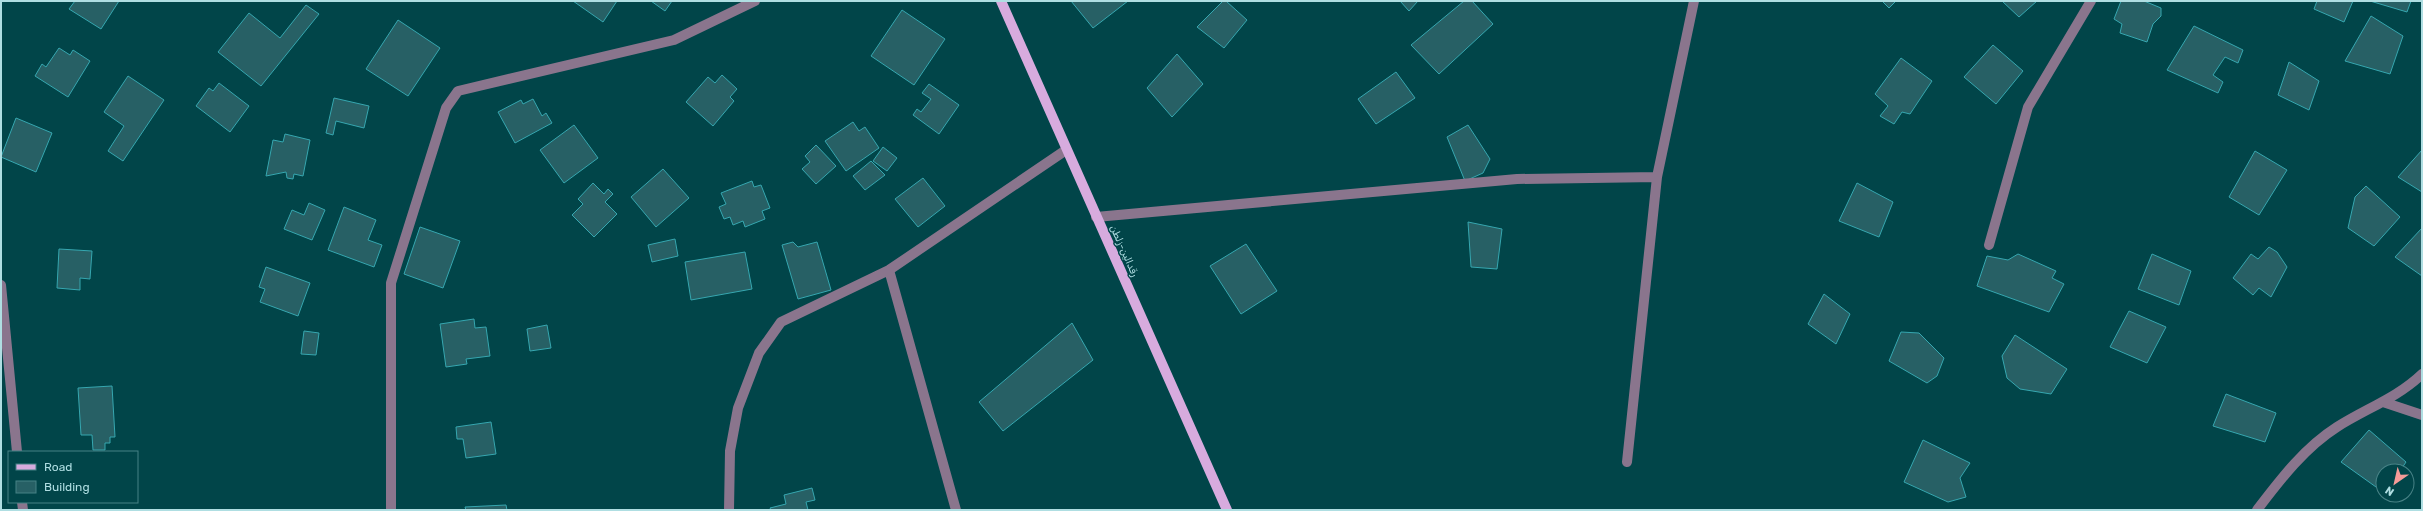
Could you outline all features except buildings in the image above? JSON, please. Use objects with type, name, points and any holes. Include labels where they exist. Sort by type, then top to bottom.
[{"type":"main road","name":"رقدالين-زلطن","points":[[1001,1],[1227,510]]},
{"type":"street","points":[[391,510],[391,283],[446,108],[458,92],[674,40],[754,1]]},
{"type":"street","points":[[1627,462],[1657,177],[1694,1]]},
{"type":"street","points":[[1989,246],[2028,107],[2091,1]]},
{"type":"street","points":[[729,510],[730,451],[738,408],[759,353],[781,322],[889,270],[1066,150]]},
{"type":"street","points":[[1096,217],[1517,179],[1657,177]]},
{"type":"street","points":[[889,270],[956,510]]},
{"type":"street","points":[[1,285],[17,451]]},
{"type":"street","points":[[2257,510],[2282,477],[2335,428],[2410,386],[2422,374]]},
{"type":"street","points":[[2383,402],[2422,415]]}]
